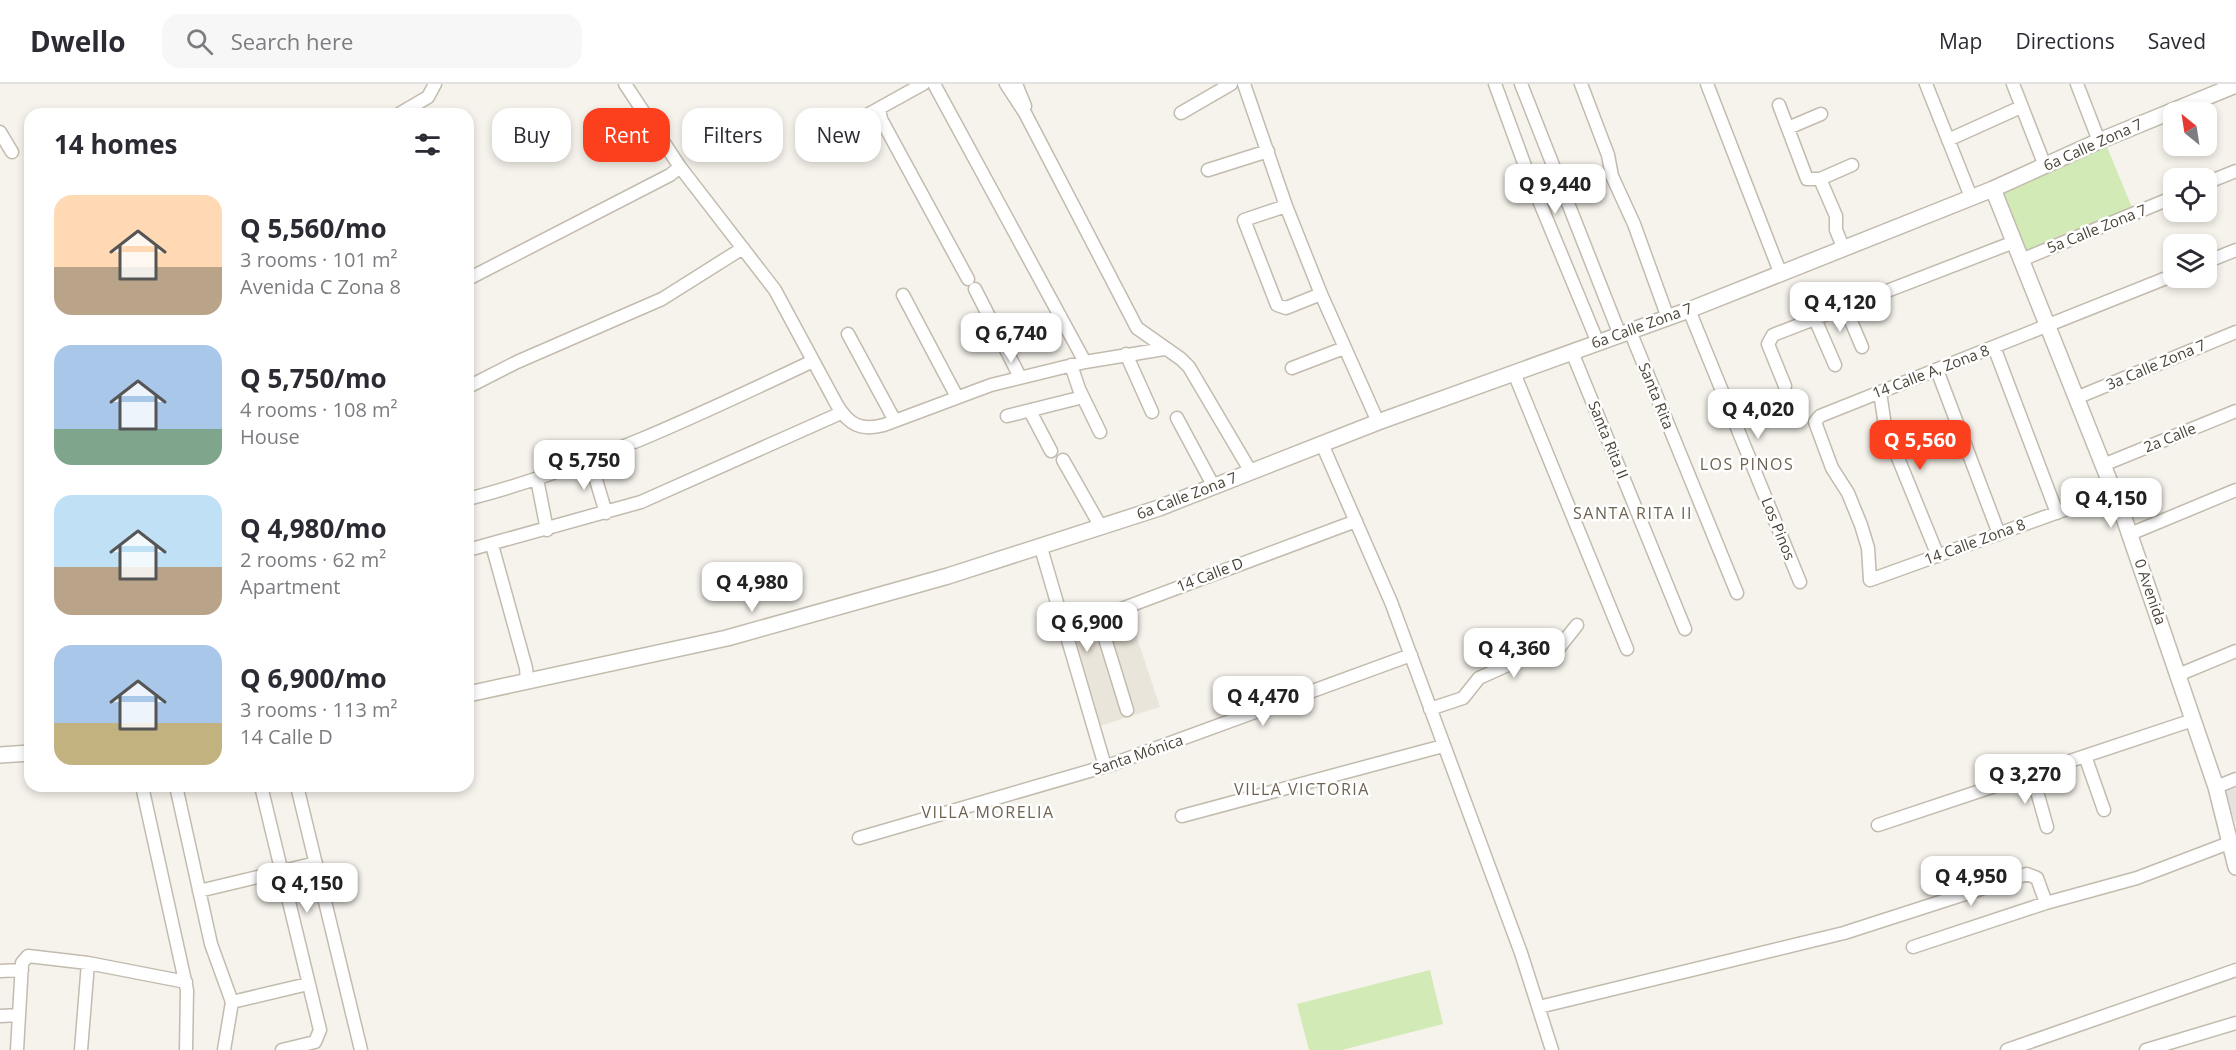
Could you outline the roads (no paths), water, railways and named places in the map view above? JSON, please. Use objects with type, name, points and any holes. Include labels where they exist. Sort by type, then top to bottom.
[{"type":"street","points":[[409,108],[428,96],[433,84]]},
{"type":"street","points":[[625,84],[681,166],[775,290],[841,413],[850,423],[862,428],[876,427],[1020,377],[1126,354],[1164,349]]},
{"type":"street","points":[[881,108],[923,84]]},
{"type":"street","points":[[934,84],[1085,362]]},
{"type":"street","points":[[1006,84],[1025,113],[1137,328],[1155,339],[1164,349],[1182,359],[1251,472]]},
{"type":"street","points":[[1016,84],[1024,100],[1025,113]]},
{"type":"street","points":[[1181,113],[1231,84]]},
{"type":"street","points":[[1244,84],[1286,206],[1344,348],[1378,422]]},
{"type":"street","points":[[1496,84],[1528,174],[1598,343]]},
{"type":"street","name":"Santa Rita","points":[[1521,84],[1737,593]]},
{"type":"street","points":[[1581,84],[1608,155],[1612,176],[1630,214],[1668,318]]},
{"type":"street","points":[[1707,84],[1780,272]]},
{"type":"street","points":[[2013,84],[2045,166]]},
{"type":"street","points":[[2077,84],[2099,141]]},
{"type":"street","points":[[1928,85],[1971,197]]},
{"type":"street","name":"6a Calle Zona 7","points":[[474,693],[704,644],[1041,548],[1214,487],[1378,422],[1689,310],[1993,189],[2099,141],[2235,85]]},
{"type":"street","points":[[1779,105],[1806,177],[1811,181],[1820,179],[1852,165]]},
{"type":"street","points":[[1948,140],[2021,106]]},
{"type":"street","points":[[1788,128],[1821,114]]},
{"type":"street","points":[[881,118],[1020,377]]},
{"type":"street","points":[[0,132],[12,152]]},
{"type":"street","points":[[1208,170],[1268,151]]},
{"type":"street","points":[[474,276],[670,175],[681,166]]},
{"type":"street","points":[[2217,179],[2236,171]]},
{"type":"street","points":[[1820,179],[1836,216],[1836,230],[1843,247]]},
{"type":"street","name":"0 Avenida","points":[[1993,189],[2130,534],[2216,787],[2230,833],[2236,867]]},
{"type":"street","name":"5a Calle Zona 7","points":[[2021,260],[2163,202]]},
{"type":"street","points":[[1286,206],[1244,220],[1276,305],[1286,308],[1322,294]]},
{"type":"street","points":[[1785,386],[1768,339],[2014,242]]},
{"type":"street","points":[[474,384],[517,362],[662,299],[743,248]]},
{"type":"street","points":[[2217,258],[2236,250]]},
{"type":"street","name":"14 Calle A, Zona 8","points":[[1870,580],[1868,548],[1861,525],[1848,493],[1832,468],[1816,419],[2163,279]]},
{"type":"street","points":[[903,295],[957,397]]},
{"type":"street","points":[[1845,307],[1862,347]]},
{"type":"street","name":"Los Pinos","points":[[1689,310],[1800,582]]},
{"type":"street","points":[[1815,319],[1835,365]]},
{"type":"street","name":"3a Calle Zona 7","points":[[2076,398],[2236,332]]},
{"type":"street","points":[[848,334],[895,421]]},
{"type":"street","points":[[1292,368],[1344,348]]},
{"type":"street","points":[[1990,349],[2053,514]]},
{"type":"street","name":"Santa Rita II","points":[[1572,352],[1685,629]]},
{"type":"street","points":[[1126,354],[1152,412]]},
{"type":"street","points":[[474,497],[537,479],[590,460],[677,424],[813,361]]},
{"type":"street","points":[[1071,365],[1083,398],[1100,432]]},
{"type":"street","points":[[1933,371],[1995,535]]},
{"type":"street","points":[[1514,373],[1627,649]]},
{"type":"street","points":[[1880,392],[1885,426],[1938,556]]},
{"type":"street","points":[[1007,416],[1083,398]]},
{"type":"street","points":[[1030,411],[1050,452]]},
{"type":"street","name":"2a Calle","points":[[2103,465],[2236,411]]},
{"type":"street","points":[[474,549],[606,513],[664,493],[841,413]]},
{"type":"street","points":[[1177,418],[1214,487]]},
{"type":"street","points":[[1322,444],[1411,655],[1443,746],[1504,904],[1552,1050]]},
{"type":"street","points":[[590,460],[606,513]]},
{"type":"street","points":[[1063,460],[1101,527]]},
{"type":"street","points":[[537,479],[547,530]]},
{"type":"street","points":[[2130,534],[2236,490]]},
{"type":"street","name":"14 Calle Zona 8","points":[[1870,580],[2114,492]]},
{"type":"street","name":"14 Calle D","points":[[1065,630],[1356,521]]},
{"type":"street","points":[[492,545],[526,668],[527,681]]},
{"type":"street","points":[[1041,548],[1105,766]]},
{"type":"street","points":[[1099,619],[1127,710]]},
{"type":"street","points":[[1430,709],[1463,698],[1479,678],[1518,660],[1531,655],[1544,657],[1554,654],[1577,625]]},
{"type":"street","points":[[2178,675],[2236,651]]},
{"type":"street","name":"Santa Mónica","points":[[859,838],[1105,766],[1411,655]]},
{"type":"street","points":[[1878,825],[2193,720]]},
{"type":"street","points":[[1182,816],[1443,746]]},
{"type":"street","points":[[0,755],[24,753]]},
{"type":"street","points":[[2085,756],[2104,810]]},
{"type":"street","points":[[2032,774],[2047,827]]},
{"type":"street","points":[[2216,787],[2236,778]]},
{"type":"street","points":[[143,792],[189,1000],[186,1050]]},
{"type":"street","points":[[177,792],[211,944],[232,1002],[225,1050]]},
{"type":"street","points":[[262,792],[320,1030],[318,1039],[311,1044],[282,1050]]},
{"type":"street","points":[[298,792],[361,1050]]},
{"type":"street","points":[[1913,946],[2046,903],[2137,878],[2230,833]]},
{"type":"street","points":[[199,891],[315,863]]},
{"type":"street","points":[[1539,1006],[1844,933],[2027,874],[2037,878],[2046,903]]},
{"type":"street","points":[[17,1050],[23,959],[30,956],[88,963],[186,982]]},
{"type":"street","points":[[81,1050],[88,963]]},
{"type":"street","points":[[0,971],[22,970]]},
{"type":"street","points":[[2007,1050],[2236,970]]},
{"type":"street","points":[[232,1002],[308,984]]},
{"type":"street","points":[[0,1016],[19,1015]]},
{"type":"street","points":[[2146,1050],[2236,1023]]},
{"type":"district","name":"LOS PINOS","points":[[1747,464]]},
{"type":"district","name":"SANTA RITA II","points":[[1633,513]]},
{"type":"district","name":"VILLA VICTORIA","points":[[1302,789]]},
{"type":"district","name":"VILLA MORELIA","points":[[988,812]]}]
